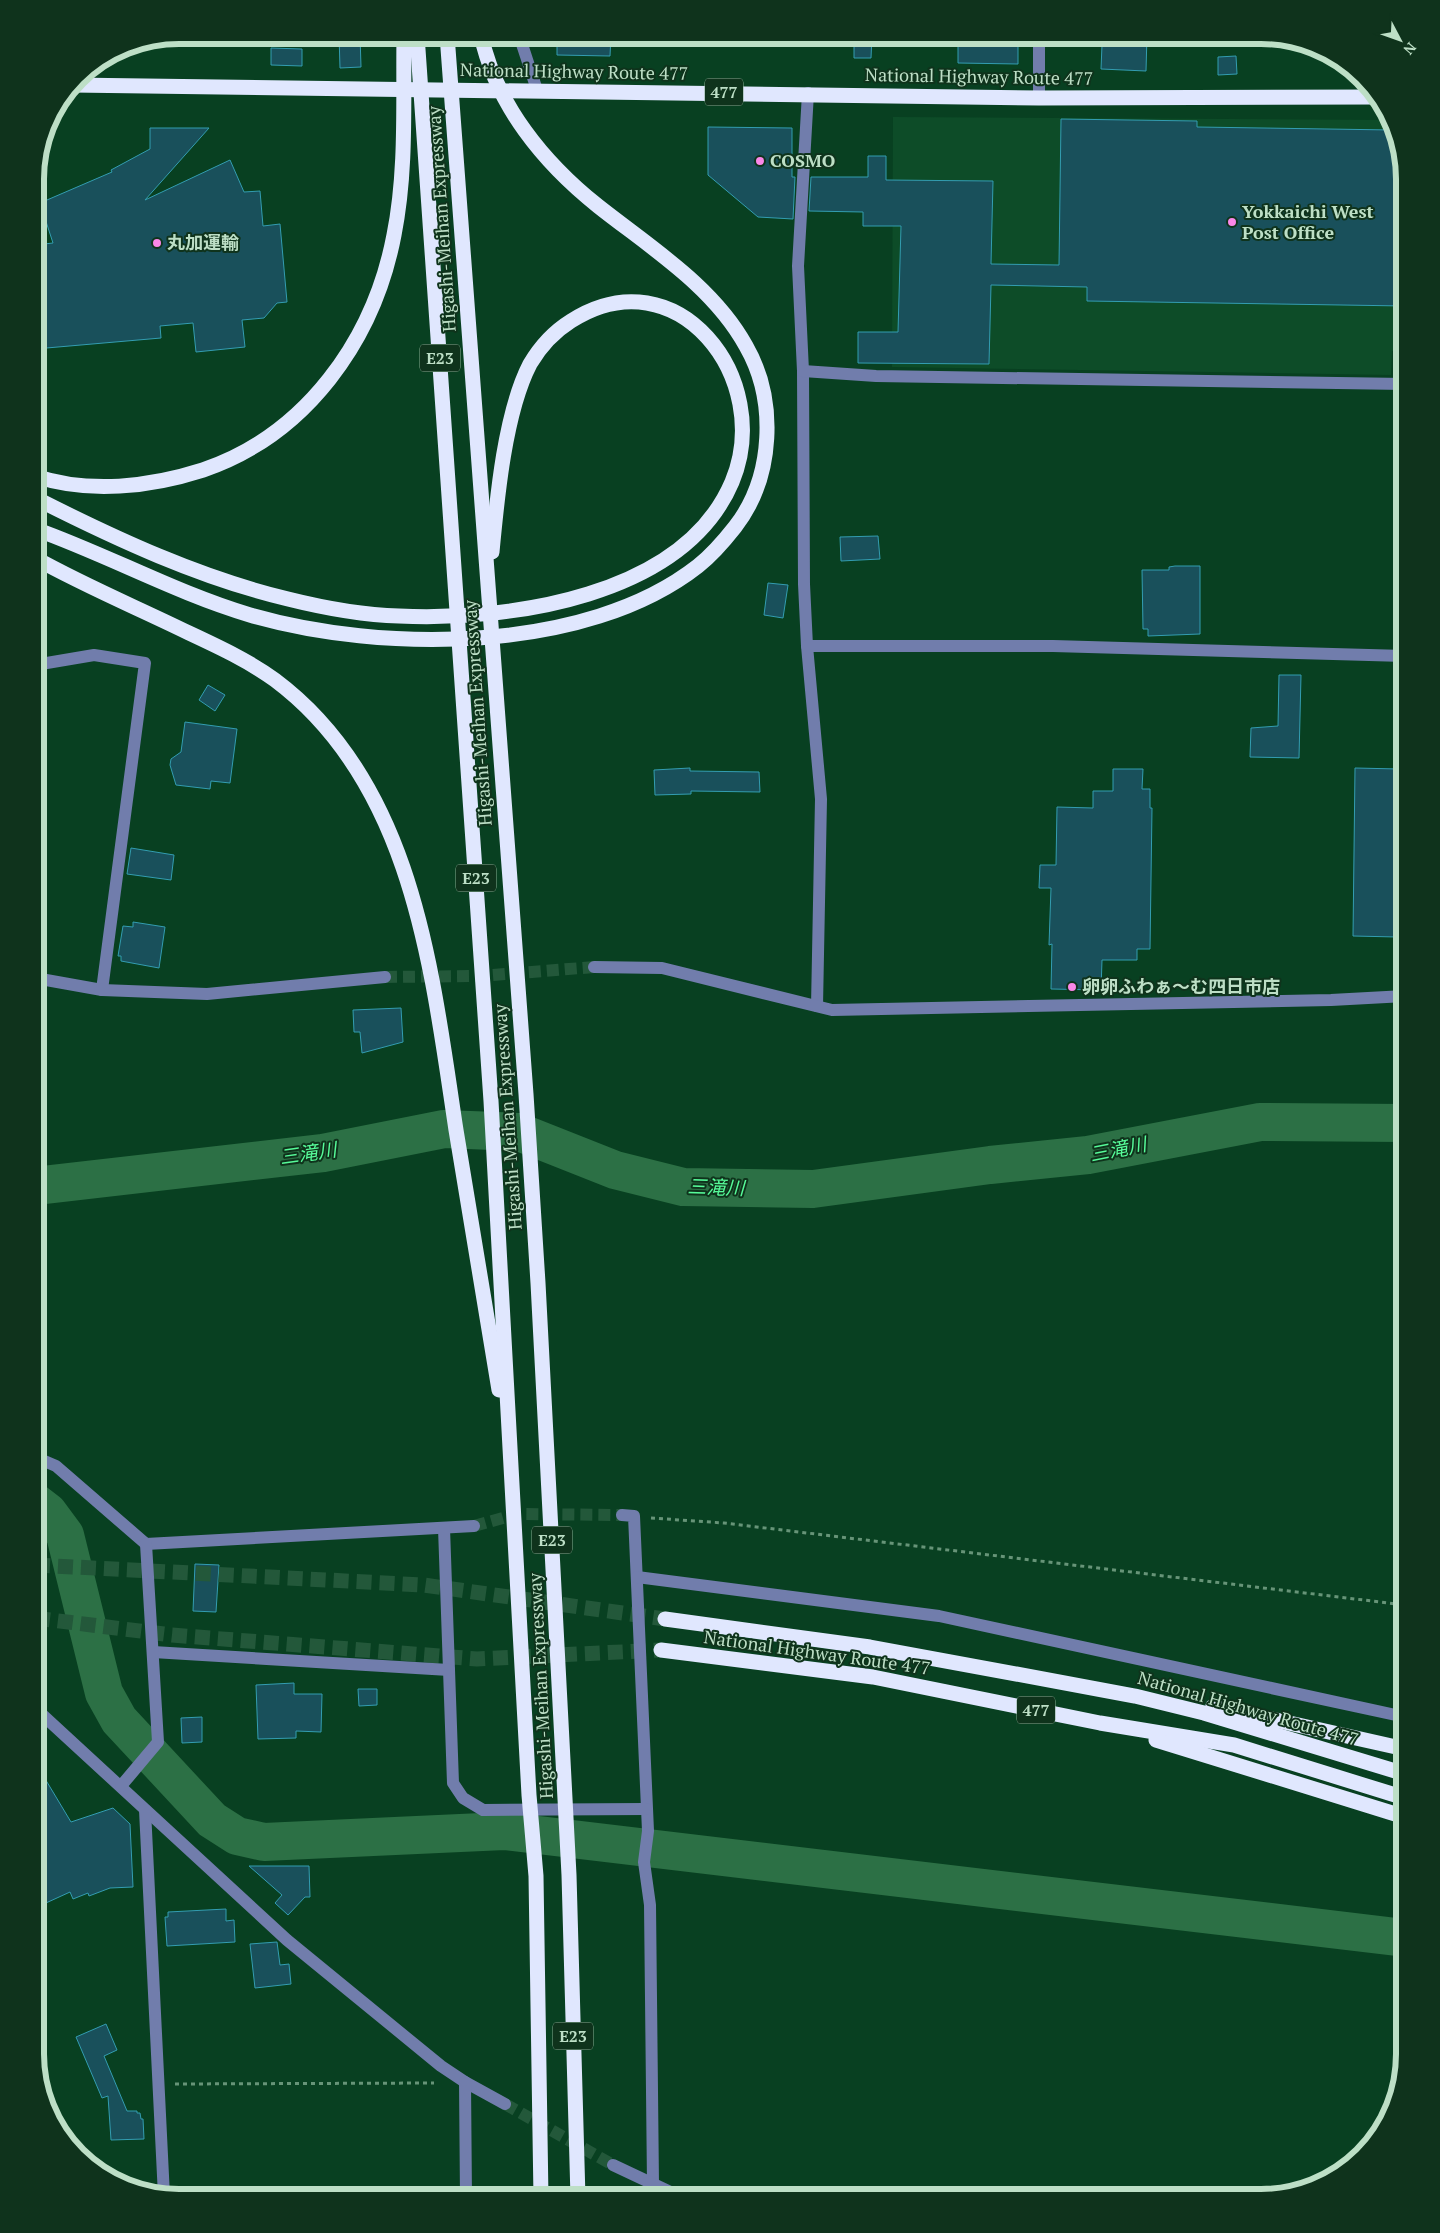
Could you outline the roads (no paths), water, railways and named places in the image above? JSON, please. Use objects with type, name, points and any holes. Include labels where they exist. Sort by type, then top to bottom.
[{"type":"highway","points":[[44,478],[76,484],[107,486],[143,484],[175,479],[236,456],[265,440],[294,418],[318,394],[340,367],[358,337],[385,272],[394,235],[400,196],[404,44]]},
{"type":"highway","name":"Higashi-Meihan Expressway","points":[[418,44],[461,655],[502,1280],[529,1795],[536,1876],[541,2189]]},
{"type":"highway","name":"Higashi-Meihan Expressway","points":[[447,44],[526,1094],[538,1283],[566,1798],[578,2189]]},
{"type":"highway","points":[[44,533],[187,592],[248,614],[292,626],[330,633],[385,638],[466,638],[530,631],[581,621],[642,599],[672,583],[699,566],[722,543],[741,518],[755,491],[764,462],[767,432],[766,404],[758,375],[747,347],[730,322],[680,269],[574,185],[549,161],[517,119],[500,87],[484,44]]},
{"type":"highway","name":"National Highway Route 477","points":[[82,85],[1039,98],[1368,97]]},
{"type":"highway","points":[[44,502],[162,557],[204,574],[244,588],[326,608],[399,616],[475,614],[555,602],[589,594],[624,582],[656,566],[679,550],[721,504],[732,481],[740,456],[743,430],[740,402],[732,375],[719,351],[704,334],[685,319],[662,307],[639,301],[612,303],[586,311],[565,325],[547,341],[531,362],[519,390],[504,460],[497,505],[488,598]]},
{"type":"highway","points":[[44,562],[249,663],[275,680],[301,702],[340,747],[369,792],[386,825],[406,878],[422,930],[436,997],[480,1281],[510,1456]]},
{"type":"highway","name":"National Highway Route 477","points":[[665,1619],[870,1647],[1135,1696],[1204,1713],[1396,1771]]},
{"type":"highway","name":"National Highway Route 477","points":[[661,1650],[873,1677],[1100,1723],[1234,1745],[1396,1795]]},
{"type":"highway","name":"477","points":[[1135,1696],[1177,1697],[1396,1746]]},
{"type":"highway","name":"477","points":[[1100,1723],[1396,1814]]},
{"type":"street","points":[[522,44],[537,90]]},
{"type":"street","points":[[1038,44],[1039,98]]},
{"type":"street","points":[[808,94],[798,266],[803,370],[806,646],[821,799],[818,1006]]},
{"type":"street","points":[[803,370],[876,376],[1396,384]]},
{"type":"street","points":[[806,646],[1053,646],[1396,656]]},
{"type":"street","points":[[44,663],[94,655],[145,663],[102,990]]},
{"type":"street","points":[[594,967],[662,968],[818,1006],[842,1009],[1322,1000],[1396,996]]},
{"type":"street","points":[[44,980],[102,990],[207,994],[385,977]]},
{"type":"street","points":[[44,1461],[56,1466],[146,1544],[474,1526]]},
{"type":"street","points":[[628,1516],[637,1577],[648,1831],[644,1862],[650,1905],[653,2184]]},
{"type":"street","points":[[444,1528],[452,1783],[463,1798],[483,1810],[646,1809]]},
{"type":"street","points":[[121,1786],[158,1742],[146,1544]]},
{"type":"street","points":[[637,1577],[939,1616],[1396,1715]]},
{"type":"street","points":[[153,1652],[448,1670]]},
{"type":"street","points":[[44,1716],[287,1940],[441,2066],[465,2082],[506,2104]]},
{"type":"street","points":[[145,1810],[164,2188]]},
{"type":"street","points":[[465,2082],[466,2189]]},
{"type":"street","points":[[613,2165],[664,2189]]},
{"type":"waterway","name":"三滝川","points":[[44,1185],[323,1153],[444,1129],[519,1132],[615,1170],[683,1187],[813,1189],[990,1165],[1088,1155],[1260,1122],[1396,1123]]},
{"type":"waterway","points":[[44,1509],[65,1535],[104,1693],[119,1720],[212,1820],[237,1836],[264,1842],[504,1831],[1396,1937]]},
{"type":"tunnel","points":[[385,977],[480,976],[594,967]]},
{"type":"tunnel","points":[[474,1526],[517,1514],[622,1515]]},
{"type":"tunnel","points":[[44,1565],[424,1585],[665,1619]]},
{"type":"tunnel","points":[[44,1619],[172,1635],[477,1659],[661,1650]]},
{"type":"tunnel","points":[[505,2104],[613,2165]]},
{"type":"place","name":"COSMO","points":[[760,161]]},
{"type":"place","name":"Yokkaichi West Post Office","points":[[1232,222]]},
{"type":"place","name":"丸加運輸","points":[[157,243]]},
{"type":"place","name":"卵卵ふわぁ～む四日市店","points":[[1072,987]]}]
